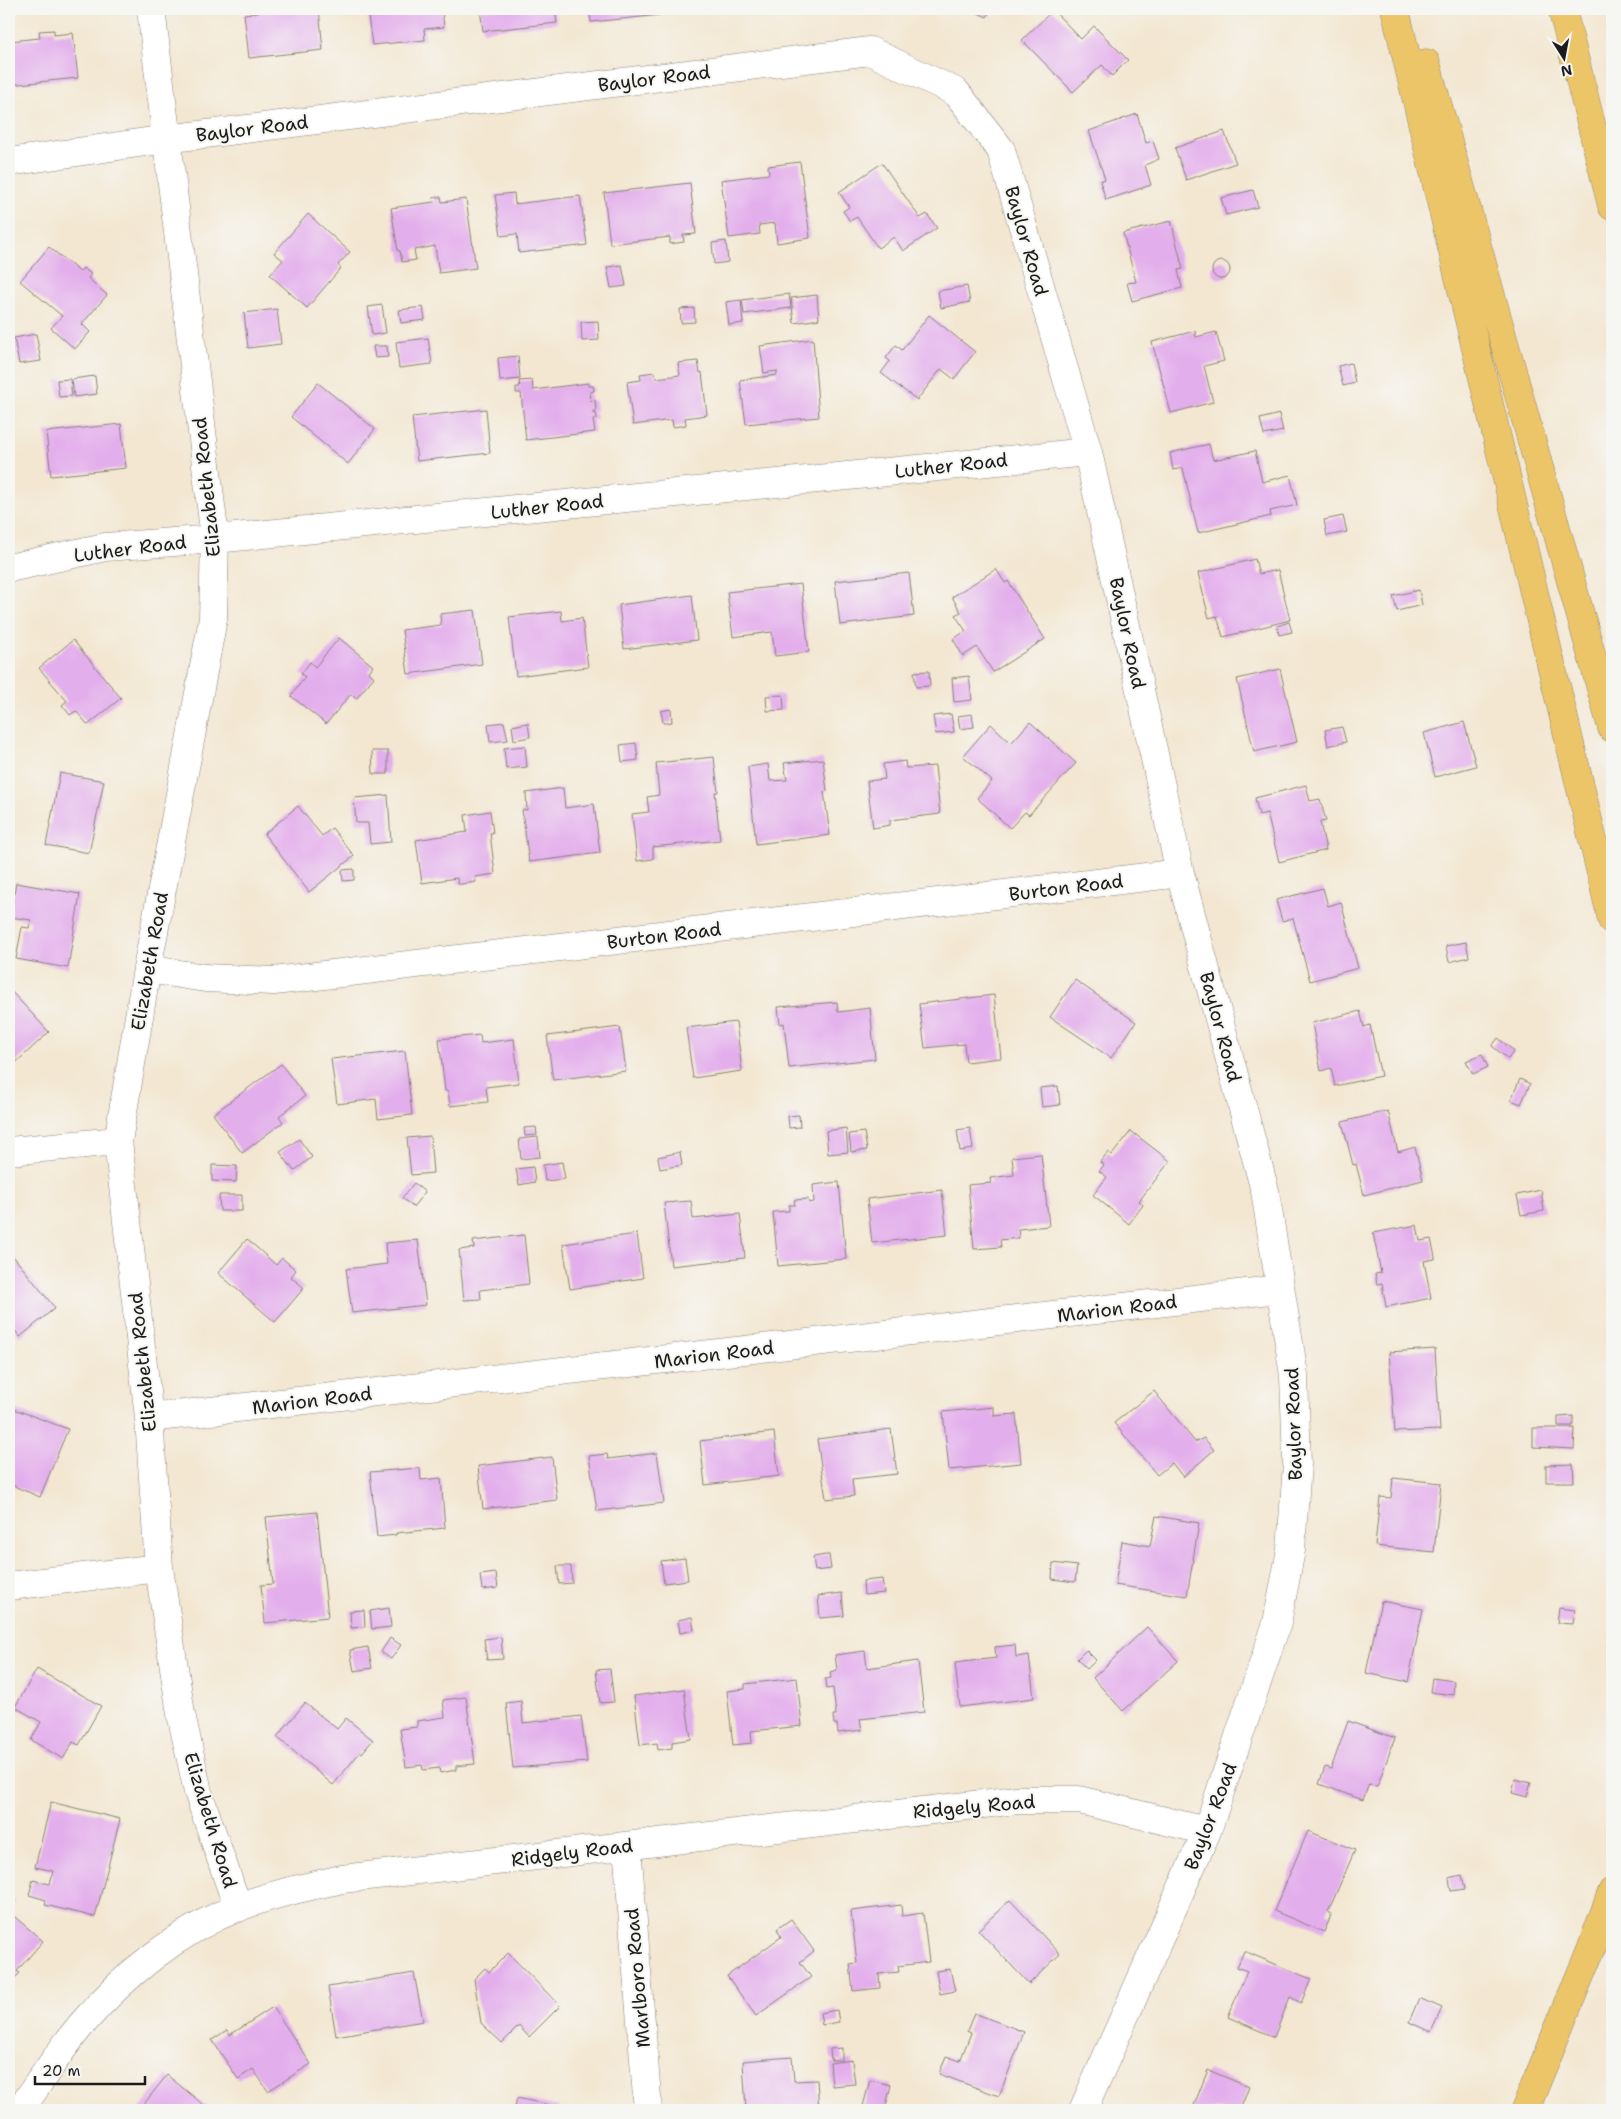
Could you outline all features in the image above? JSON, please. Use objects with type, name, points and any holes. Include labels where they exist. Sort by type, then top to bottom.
[{"type":"highway","points":[[1395,9],[1612,920]]},
{"type":"highway","points":[[1410,9],[1612,728]]},
{"type":"highway","points":[[1562,9],[1612,206]]},
{"type":"highway","points":[[1575,61],[1612,178]]},
{"type":"highway","points":[[1524,2110],[1592,1949],[1612,1892]]},
{"type":"street","name":"Elizabeth Road","points":[[151,9],[215,539],[213,619],[147,969],[118,1141],[149,1418],[160,1568],[181,1714],[198,1792],[238,1908]]},
{"type":"street","name":"Baylor Road","points":[[9,162],[166,139],[870,51],[956,92],[1001,150],[1088,452],[1180,873],[1265,1192],[1294,1375],[1297,1464],[1292,1550],[1277,1624],[1208,1831],[1083,2110]]},
{"type":"street","name":"Luther Road","points":[[9,568],[105,547],[215,539],[1088,452]]},
{"type":"street","name":"Burton Road","points":[[147,969],[205,978],[274,981],[1180,873]]},
{"type":"street","points":[[9,1151],[118,1141]]},
{"type":"street","name":"Marion Road","points":[[149,1418],[1280,1289]]},
{"type":"street","points":[[9,1586],[160,1568]]},
{"type":"street","name":"Ridgely Road","points":[[20,2110],[82,2025],[131,1974],[186,1934],[238,1908],[289,1891],[342,1879],[1017,1800],[1080,1800],[1208,1831]]},
{"type":"street","name":"Marlboro Road","points":[[627,1846],[648,2110]]},
{"type":"building","points":[[260,9],[319,9],[323,50],[249,58],[244,14],[260,12]]},
{"type":"building","points":[[367,9],[442,9],[444,27],[424,29],[425,40],[372,45]]},
{"type":"building","points":[[480,9],[555,9],[557,23],[483,31]]},
{"type":"building","points":[[589,9],[661,9],[661,15],[591,22]]},
{"type":"building","points":[[969,9],[991,9],[987,17]]},
{"type":"building","points":[[1053,10],[1081,39],[1094,26],[1128,60],[1112,76],[1102,65],[1073,92],[1022,40]]},
{"type":"building","points":[[54,30],[54,35],[73,33],[78,78],[9,85],[9,41],[40,38],[39,31]]},
{"type":"building","points":[[1137,114],[1146,143],[1153,141],[1159,159],[1145,165],[1151,185],[1106,200],[1100,181],[1105,179],[1089,131]]},
{"type":"building","points":[[1224,131],[1236,163],[1186,180],[1175,148]]},
{"type":"building","points":[[800,162],[810,238],[777,243],[775,223],[759,225],[760,234],[729,238],[721,180],[769,174],[768,166]]},
{"type":"building","points":[[882,163],[920,218],[927,214],[937,228],[903,251],[894,237],[878,248],[857,217],[850,221],[843,211],[849,207],[839,192]]},
{"type":"building","points":[[690,183],[696,234],[683,235],[684,242],[670,244],[670,237],[610,244],[604,193]]},
{"type":"building","points":[[1253,190],[1258,207],[1226,215],[1221,198]]},
{"type":"building","points":[[514,193],[515,204],[580,196],[587,245],[519,253],[517,234],[501,236],[495,195]]},
{"type":"building","points":[[441,197],[442,202],[466,199],[476,268],[439,273],[435,246],[414,250],[416,260],[402,262],[400,251],[398,251],[391,208],[434,202],[433,198]]},
{"type":"building","points":[[308,214],[350,252],[338,265],[341,268],[307,308],[270,275],[283,260],[274,253]]},
{"type":"building","points":[[1171,221],[1183,269],[1178,270],[1182,288],[1132,301],[1127,283],[1136,282],[1123,233]]},
{"type":"building","points":[[726,241],[728,262],[714,264],[712,243]]},
{"type":"building","points":[[49,247],[80,272],[83,268],[91,274],[88,278],[107,295],[82,324],[90,332],[75,349],[51,328],[62,316],[20,281]]},
{"type":"building","points":[[1217,261],[1225,261],[1230,266],[1228,277],[1217,279],[1212,274],[1212,266]]},
{"type":"building","points":[[622,265],[626,286],[611,288],[607,267]]},
{"type":"building","points":[[967,286],[970,302],[941,308],[938,291]]},
{"type":"building","points":[[789,294],[791,308],[744,314],[742,300]]},
{"type":"building","points":[[817,295],[819,319],[794,323],[791,298]]},
{"type":"building","points":[[741,300],[743,323],[729,325],[726,302]]},
{"type":"building","points":[[382,305],[386,333],[372,335],[368,307]]},
{"type":"building","points":[[423,307],[425,320],[401,323],[399,310]]},
{"type":"building","points":[[694,308],[695,322],[681,323],[680,309]]},
{"type":"building","points":[[277,309],[281,344],[248,348],[244,313]]},
{"type":"building","points":[[929,315],[975,352],[954,379],[941,369],[917,400],[881,373],[890,361],[886,358],[896,345],[902,350]]},
{"type":"building","points":[[598,321],[599,340],[582,341],[581,322]]},
{"type":"building","points":[[1195,331],[1196,337],[1216,332],[1224,361],[1204,366],[1213,402],[1171,413],[1152,342]]},
{"type":"building","points":[[36,334],[41,361],[19,364],[14,338]]},
{"type":"building","points":[[428,338],[432,364],[399,368],[396,342]]},
{"type":"building","points":[[813,339],[819,417],[746,424],[740,380],[777,375],[777,371],[764,373],[760,346]]},
{"type":"building","points":[[373,346],[387,346],[388,357],[375,358]]},
{"type":"building","points":[[518,356],[520,379],[500,381],[498,358]]},
{"type":"building","points":[[698,361],[700,373],[702,372],[707,415],[685,418],[686,425],[673,427],[672,420],[633,425],[627,382],[641,380],[640,374],[654,372],[656,378],[680,375],[678,363]]},
{"type":"building","points":[[1351,363],[1355,383],[1343,386],[1338,366]]},
{"type":"building","points":[[95,376],[97,394],[74,397],[72,379]]},
{"type":"building","points":[[70,379],[72,396],[59,397],[57,380]]},
{"type":"building","points":[[532,380],[533,390],[588,383],[588,386],[593,386],[594,391],[590,392],[591,401],[595,400],[596,411],[593,411],[593,414],[596,413],[597,419],[593,420],[595,432],[526,440],[521,393],[516,393],[516,387],[520,387],[519,381]]},
{"type":"building","points":[[318,383],[375,429],[348,464],[291,417]]},
{"type":"building","points":[[486,409],[490,453],[417,461],[412,417]]},
{"type":"building","points":[[1279,414],[1283,431],[1264,435],[1260,419]]},
{"type":"building","points":[[121,424],[126,468],[51,476],[46,432]]},
{"type":"building","points":[[1209,444],[1213,460],[1255,451],[1262,482],[1290,475],[1297,505],[1270,511],[1271,516],[1198,533],[1183,468],[1173,470],[1170,453]]},
{"type":"building","points":[[1343,516],[1347,532],[1327,536],[1324,520]]},
{"type":"building","points":[[1255,559],[1259,574],[1278,570],[1290,620],[1223,637],[1217,616],[1209,618],[1198,573]]},
{"type":"building","points":[[996,569],[1005,583],[1008,581],[1045,639],[993,672],[977,647],[963,656],[953,639],[966,631],[955,615],[961,612],[952,597]]},
{"type":"building","points":[[909,573],[914,616],[840,625],[835,581]]},
{"type":"building","points":[[801,584],[809,652],[775,656],[772,632],[733,637],[727,592]]},
{"type":"building","points":[[1419,590],[1422,605],[1397,611],[1393,596]]},
{"type":"building","points":[[692,595],[697,640],[624,649],[619,605]]},
{"type":"building","points":[[475,610],[482,664],[408,674],[402,630],[441,625],[440,614]]},
{"type":"building","points":[[561,611],[562,621],[582,618],[588,667],[516,676],[509,617]]},
{"type":"building","points":[[1289,622],[1292,632],[1279,635],[1277,626]]},
{"type":"building","points":[[339,638],[373,666],[369,672],[374,677],[356,699],[351,694],[326,724],[291,696],[305,677],[301,674],[310,662],[315,667]]},
{"type":"building","points":[[73,640],[121,698],[88,725],[76,711],[70,715],[62,705],[67,701],[39,668]]},
{"type":"building","points":[[1280,669],[1297,742],[1254,752],[1237,679]]},
{"type":"building","points":[[929,671],[930,686],[916,687],[914,672]]},
{"type":"building","points":[[969,676],[972,700],[954,702],[952,678]]},
{"type":"building","points":[[783,695],[784,710],[767,711],[766,696]]},
{"type":"building","points":[[671,709],[672,722],[663,723],[661,711]]},
{"type":"building","points":[[951,714],[954,732],[936,734],[933,716]]},
{"type":"building","points":[[972,714],[974,727],[960,729],[958,716]]},
{"type":"building","points":[[504,722],[508,740],[490,742],[488,724]]},
{"type":"building","points":[[1030,722],[1076,763],[1029,815],[1025,812],[1010,828],[977,798],[992,781],[963,756],[991,724],[1011,743]]},
{"type":"building","points":[[1464,722],[1476,766],[1435,777],[1424,733]]},
{"type":"building","points":[[528,723],[530,737],[514,740],[512,726]]},
{"type":"building","points":[[1342,727],[1346,742],[1328,746],[1325,730]]},
{"type":"building","points":[[636,743],[638,760],[622,762],[620,745]]},
{"type":"building","points":[[525,746],[527,767],[506,769],[504,748]]},
{"type":"building","points":[[372,751],[388,751],[388,774],[373,774]]},
{"type":"building","points":[[714,757],[718,792],[715,792],[720,840],[653,847],[653,859],[637,861],[632,814],[649,812],[647,797],[659,795],[656,763]]},
{"type":"building","points":[[823,759],[827,791],[824,792],[830,835],[756,844],[748,767],[768,764],[770,781],[787,780],[784,763]]},
{"type":"building","points":[[905,761],[906,768],[935,766],[940,814],[890,820],[890,825],[873,828],[867,781],[885,779],[883,764]]},
{"type":"building","points":[[60,773],[104,781],[89,853],[46,845]]},
{"type":"building","points":[[1306,785],[1310,801],[1320,799],[1326,821],[1320,822],[1326,850],[1279,862],[1267,813],[1259,815],[1255,798]]},
{"type":"building","points":[[563,788],[565,808],[594,804],[600,853],[529,862],[522,810],[527,810],[526,793]]},
{"type":"building","points":[[388,795],[391,842],[370,844],[368,823],[356,823],[354,798]]},
{"type":"building","points":[[298,806],[322,836],[332,828],[354,856],[309,892],[264,834]]},
{"type":"building","points":[[490,811],[493,833],[490,833],[495,874],[475,877],[476,882],[462,884],[458,884],[457,878],[422,883],[416,840],[467,832],[465,815]]},
{"type":"building","points":[[354,869],[354,880],[343,881],[342,870]]},
{"type":"building","points":[[16,883],[80,894],[68,968],[16,959],[22,927],[29,928],[31,920],[10,917]]},
{"type":"building","points":[[1323,888],[1328,906],[1341,902],[1358,968],[1310,981],[1293,918],[1282,921],[1276,900]]},
{"type":"building","points":[[1466,942],[1469,957],[1449,962],[1446,946]]},
{"type":"building","points":[[1075,980],[1136,1022],[1111,1058],[1050,1017]]},
{"type":"building","points":[[9,989],[49,1032],[9,1069]]},
{"type":"building","points":[[994,995],[1001,1058],[966,1062],[964,1044],[925,1048],[919,1004]]},
{"type":"building","points":[[837,1002],[838,1012],[870,1008],[875,1059],[789,1068],[784,1023],[780,1024],[778,1007]]},
{"type":"building","points":[[1360,1011],[1364,1027],[1370,1025],[1381,1076],[1335,1086],[1331,1068],[1321,1071],[1312,1023]]},
{"type":"building","points":[[736,1022],[742,1071],[693,1078],[686,1028]]},
{"type":"building","points":[[620,1027],[626,1071],[553,1080],[547,1036]]},
{"type":"building","points":[[480,1035],[481,1043],[514,1039],[519,1083],[486,1087],[488,1102],[450,1106],[448,1091],[445,1091],[439,1039]]},
{"type":"building","points":[[1498,1038],[1514,1051],[1508,1059],[1492,1046]]},
{"type":"building","points":[[405,1051],[412,1115],[378,1119],[376,1099],[337,1104],[331,1059]]},
{"type":"building","points":[[1482,1054],[1488,1067],[1473,1074],[1466,1061]]},
{"type":"building","points":[[281,1064],[305,1096],[279,1116],[283,1122],[242,1153],[213,1114]]},
{"type":"building","points":[[1520,1079],[1530,1084],[1521,1104],[1511,1100]]},
{"type":"building","points":[[1058,1086],[1060,1105],[1042,1107],[1040,1088]]},
{"type":"building","points":[[1388,1111],[1398,1152],[1415,1147],[1423,1180],[1364,1195],[1356,1164],[1353,1165],[1342,1122]]},
{"type":"building","points":[[799,1115],[800,1127],[789,1128],[788,1116]]},
{"type":"building","points":[[536,1127],[537,1135],[525,1136],[524,1128]]},
{"type":"building","points":[[846,1128],[848,1152],[828,1154],[826,1131]]},
{"type":"building","points":[[970,1128],[973,1149],[960,1151],[957,1130]]},
{"type":"building","points":[[1131,1131],[1170,1161],[1139,1201],[1143,1205],[1129,1224],[1093,1195],[1107,1177],[1099,1171],[1104,1165],[1100,1162],[1108,1152],[1112,1155]]},
{"type":"building","points":[[864,1132],[867,1150],[851,1152],[849,1134]]},
{"type":"building","points":[[430,1136],[433,1173],[411,1175],[407,1138]]},
{"type":"building","points":[[538,1137],[540,1157],[521,1159],[519,1139]]},
{"type":"building","points":[[299,1139],[312,1157],[294,1171],[280,1152]]},
{"type":"building","points":[[680,1152],[682,1165],[660,1169],[658,1157]]},
{"type":"building","points":[[1041,1154],[1049,1226],[1018,1229],[1019,1238],[1000,1240],[1001,1247],[974,1249],[968,1185],[991,1183],[990,1178],[1014,1175],[1012,1157]]},
{"type":"building","points":[[562,1162],[565,1179],[545,1181],[543,1165]]},
{"type":"building","points":[[212,1165],[237,1166],[236,1182],[212,1181]]},
{"type":"building","points":[[533,1167],[535,1182],[519,1185],[516,1169]]},
{"type":"building","points":[[839,1182],[846,1259],[778,1266],[773,1212],[789,1211],[789,1205],[795,1205],[794,1200],[808,1199],[809,1203],[814,1202],[813,1185]]},
{"type":"building","points":[[414,1183],[425,1192],[413,1207],[402,1198]]},
{"type":"building","points":[[942,1190],[947,1235],[872,1243],[867,1199]]},
{"type":"building","points":[[1541,1190],[1544,1211],[1521,1215],[1517,1195]]},
{"type":"building","points":[[219,1195],[242,1195],[242,1211],[220,1211]]},
{"type":"building","points":[[691,1201],[693,1219],[740,1214],[745,1258],[671,1266],[664,1203]]},
{"type":"building","points":[[1417,1225],[1420,1241],[1431,1239],[1435,1257],[1435,1259],[1424,1261],[1431,1298],[1386,1307],[1382,1283],[1377,1284],[1375,1274],[1381,1273],[1373,1233]]},
{"type":"building","points":[[637,1234],[643,1278],[570,1289],[563,1244]]},
{"type":"building","points":[[524,1235],[529,1284],[480,1290],[481,1299],[464,1300],[459,1250],[474,1248],[473,1241]]},
{"type":"building","points":[[247,1239],[276,1265],[282,1258],[296,1270],[291,1277],[304,1288],[275,1322],[218,1273]]},
{"type":"building","points":[[418,1240],[426,1305],[352,1313],[346,1269],[387,1264],[385,1243]]},
{"type":"building","points":[[9,1251],[55,1308],[20,1337],[9,1323]]},
{"type":"building","points":[[1435,1349],[1440,1430],[1395,1432],[1389,1352]]},
{"type":"building","points":[[1154,1391],[1195,1442],[1204,1438],[1214,1450],[1183,1477],[1172,1463],[1157,1475],[1114,1423]]},
{"type":"building","points":[[994,1407],[994,1416],[1016,1414],[1021,1463],[949,1470],[943,1412]]},
{"type":"building","points":[[14,1409],[68,1429],[40,1497],[9,1484],[9,1447],[11,1448],[12,1446],[9,1445],[9,1424]]},
{"type":"building","points":[[1573,1416],[1573,1426],[1558,1426],[1558,1417]]},
{"type":"building","points":[[1533,1428],[1575,1428],[1574,1449],[1533,1447]]},
{"type":"building","points":[[891,1429],[897,1474],[852,1479],[854,1496],[826,1499],[817,1439]]},
{"type":"building","points":[[774,1432],[779,1476],[705,1485],[700,1441]]},
{"type":"building","points":[[657,1453],[664,1503],[597,1511],[589,1456],[607,1454],[608,1459]]},
{"type":"building","points":[[552,1457],[557,1500],[483,1509],[478,1466]]},
{"type":"building","points":[[1573,1464],[1574,1482],[1546,1482],[1546,1465]]},
{"type":"building","points":[[420,1468],[421,1480],[441,1478],[445,1528],[377,1537],[370,1472]]},
{"type":"building","points":[[1393,1478],[1441,1483],[1434,1552],[1375,1546],[1380,1497],[1391,1498]]},
{"type":"building","points":[[317,1512],[328,1617],[265,1623],[261,1585],[273,1584],[266,1517]]},
{"type":"building","points":[[1156,1516],[1199,1523],[1187,1596],[1115,1585],[1122,1541],[1150,1546]]},
{"type":"building","points":[[829,1555],[831,1569],[815,1571],[813,1557]]},
{"type":"building","points":[[685,1558],[688,1580],[664,1583],[661,1561]]},
{"type":"building","points":[[1053,1563],[1077,1566],[1075,1582],[1052,1579]]},
{"type":"building","points":[[557,1566],[571,1566],[572,1583],[559,1584]]},
{"type":"building","points":[[496,1573],[498,1588],[482,1590],[480,1575]]},
{"type":"building","points":[[882,1579],[884,1593],[864,1595],[863,1581]]},
{"type":"building","points":[[842,1593],[844,1616],[820,1618],[818,1596]]},
{"type":"building","points":[[1381,1601],[1423,1609],[1408,1682],[1366,1673]]},
{"type":"building","points":[[389,1608],[391,1627],[372,1629],[370,1611]]},
{"type":"building","points":[[1559,1608],[1575,1610],[1573,1624],[1557,1623]]},
{"type":"building","points":[[364,1610],[365,1627],[351,1628],[350,1611]]},
{"type":"building","points":[[692,1617],[694,1630],[680,1633],[678,1620]]},
{"type":"building","points":[[1147,1627],[1178,1661],[1123,1711],[1093,1678]]},
{"type":"building","points":[[501,1637],[503,1659],[487,1660],[484,1639]]},
{"type":"building","points":[[390,1638],[401,1645],[391,1659],[381,1652]]},
{"type":"building","points":[[1015,1645],[1016,1657],[1029,1655],[1034,1698],[960,1707],[955,1663],[996,1658],[995,1647]]},
{"type":"building","points":[[368,1647],[372,1668],[354,1671],[350,1650]]},
{"type":"building","points":[[1086,1650],[1096,1660],[1087,1669],[1077,1659]]},
{"type":"building","points":[[865,1651],[867,1668],[918,1661],[924,1712],[860,1719],[862,1730],[838,1733],[833,1715],[836,1715],[833,1688],[826,1689],[825,1679],[831,1678],[830,1672],[837,1670],[835,1655]]},
{"type":"building","points":[[37,1669],[101,1706],[79,1745],[73,1742],[63,1759],[31,1740],[41,1722],[15,1707]]},
{"type":"building","points":[[610,1669],[614,1702],[600,1703],[596,1670]]},
{"type":"building","points":[[797,1678],[802,1726],[751,1731],[752,1743],[733,1745],[727,1691],[745,1689],[745,1684]]},
{"type":"building","points":[[1432,1678],[1454,1681],[1453,1695],[1430,1692]]},
{"type":"building","points":[[684,1689],[691,1739],[672,1742],[672,1748],[658,1750],[657,1743],[640,1745],[634,1696]]},
{"type":"building","points":[[466,1697],[475,1764],[456,1766],[456,1770],[440,1773],[439,1768],[423,1770],[422,1765],[406,1767],[400,1729],[417,1727],[417,1721],[445,1717],[443,1700]]},
{"type":"building","points":[[521,1701],[523,1723],[581,1716],[587,1762],[513,1768],[506,1703]]},
{"type":"building","points":[[305,1703],[337,1729],[346,1718],[373,1740],[362,1753],[360,1752],[333,1785],[277,1737]]},
{"type":"building","points":[[1348,1721],[1395,1738],[1377,1787],[1369,1784],[1363,1800],[1319,1784],[1325,1767],[1331,1769]]},
{"type":"building","points":[[1515,1779],[1531,1783],[1527,1797],[1512,1793]]},
{"type":"building","points":[[51,1802],[120,1819],[95,1917],[45,1905],[46,1900],[29,1895],[33,1880],[50,1884],[53,1871],[35,1867]]},
{"type":"building","points":[[1308,1831],[1355,1850],[1328,1912],[1332,1914],[1324,1932],[1274,1911]]},
{"type":"building","points":[[1462,1875],[1465,1889],[1451,1891],[1449,1878]]},
{"type":"building","points":[[9,1897],[15,1901],[9,1909]]},
{"type":"building","points":[[1010,1900],[1060,1954],[1029,1984],[978,1930]]},
{"type":"building","points":[[901,1905],[902,1916],[923,1913],[929,1962],[898,1966],[899,1972],[879,1974],[880,1988],[853,1991],[850,1964],[857,1963],[851,1911]]},
{"type":"building","points":[[9,1912],[43,1941],[17,1971],[20,1973],[15,1978],[12,1976],[9,1981]]},
{"type":"building","points":[[791,1919],[814,1951],[800,1962],[811,1977],[756,2016],[727,1976],[781,1937],[777,1929]]},
{"type":"building","points":[[1244,1951],[1311,1979],[1301,2003],[1290,1997],[1274,2037],[1228,2017],[1247,1971],[1237,1967]]},
{"type":"building","points":[[508,1953],[560,2006],[529,2037],[519,2026],[502,2043],[481,2023],[474,1979],[485,1968],[489,1972]]},
{"type":"building","points":[[950,1969],[955,1991],[940,1994],[936,1971]]},
{"type":"building","points":[[414,1973],[423,2021],[336,2036],[328,1987]]},
{"type":"building","points":[[1419,1998],[1442,2008],[1431,2032],[1409,2022]]},
{"type":"building","points":[[273,2007],[311,2064],[268,2091],[253,2069],[238,2079],[212,2040],[227,2030],[230,2035]]},
{"type":"building","points":[[837,2010],[839,2022],[822,2025],[820,2013]]},
{"type":"building","points":[[974,2013],[1024,2032],[999,2096],[939,2074],[946,2056],[960,2061],[971,2033],[967,2031]]},
{"type":"building","points":[[842,2048],[842,2060],[831,2060],[830,2049]]},
{"type":"building","points":[[792,2057],[794,2081],[817,2080],[819,2110],[746,2110],[743,2061]]},
{"type":"building","points":[[852,2060],[855,2084],[832,2086],[830,2063]]},
{"type":"building","points":[[1208,2070],[1249,2087],[1240,2110],[1192,2110]]},
{"type":"building","points":[[167,2075],[210,2110],[139,2110]]},
{"type":"building","points":[[870,2080],[891,2085],[885,2110],[862,2110]]},
{"type":"building","points":[[517,2098],[559,2107],[559,2110],[514,2110]]},
{"type":"building","points":[[1329,2106],[1339,2110],[1328,2110]]}]
